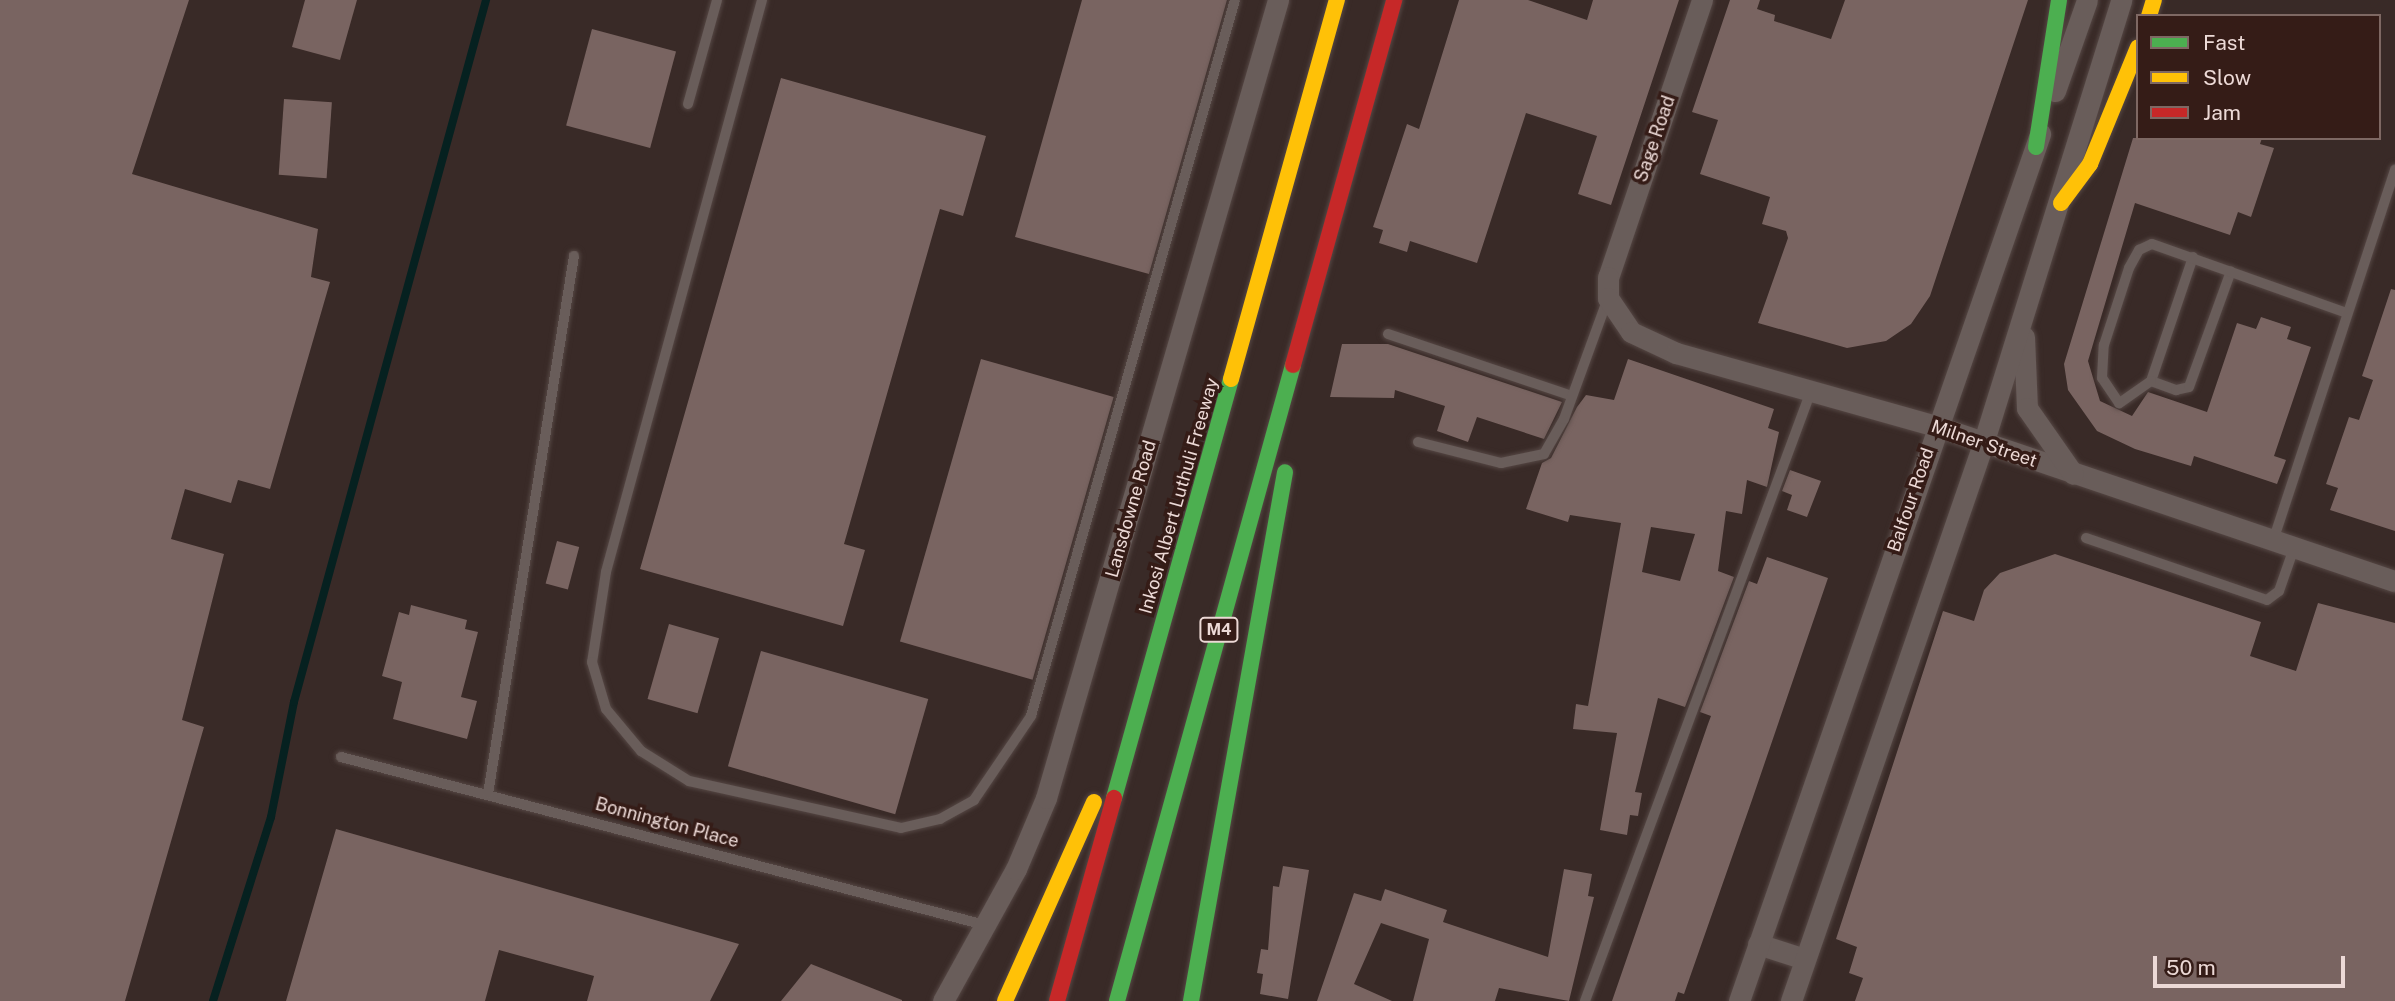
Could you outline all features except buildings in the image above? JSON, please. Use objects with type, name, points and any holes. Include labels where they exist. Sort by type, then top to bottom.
[{"type":"main road","name":"Inkosi Albert Luthuli Freeway","points":[[1057,1001],[1337,0]]},
{"type":"main road","name":"M4","points":[[1117,1001],[1394,0]]},
{"type":"main road","points":[[2036,147],[2059,0]]},
{"type":"main road","points":[[2061,203],[2090,164],[2136,52]]},
{"type":"main road","points":[[1191,1001],[1321,258]]},
{"type":"main road","points":[[1005,1001],[1140,706]]},
{"type":"street","name":"Lansdowne Road","points":[[943,1001],[1032,834],[1059,759],[1278,0]]},
{"type":"street","name":"Sage Road","points":[[1608,288],[1702,0]]},
{"type":"street","name":"Balfour Road","points":[[1739,1001],[1936,426],[2087,0]]},
{"type":"street","points":[[1791,1001],[1983,444],[2027,300],[2061,203],[2121,0]]},
{"type":"street","name":"Milner Street","points":[[1608,288],[1631,332],[1676,353],[1936,426],[2395,582]]},
{"type":"street","points":[[2027,300],[2027,408],[2073,474]]},
{"type":"street","points":[[1758,944],[1805,959]]},
{"type":"lane","points":[[688,104],[717,0]]},
{"type":"lane","points":[[762,0],[606,572],[592,662],[606,709],[641,751],[688,781],[901,828],[940,819],[974,800],[1031,716],[1235,0]]},
{"type":"lane","points":[[2273,541],[2395,170]]},
{"type":"lane","points":[[2193,257],[2151,382],[2119,403],[2102,377],[2104,345],[2129,268],[2138,250],[2152,244],[2193,257],[2347,313]]},
{"type":"lane","points":[[488,794],[574,256]]},
{"type":"lane","points":[[2151,382],[2176,390],[2189,387],[2231,271]]},
{"type":"lane","points":[[1418,442],[1501,463],[1527,462],[1544,454],[1572,396],[1608,288]]},
{"type":"lane","points":[[1388,334],[1572,396]]},
{"type":"lane","points":[[1585,1001],[1811,391]]},
{"type":"lane","points":[[2086,538],[2267,600],[2280,591],[2294,548]]},
{"type":"lane","name":"Bonnington Place","points":[[341,757],[985,925]]},
{"type":"waterway","points":[[213,1001],[271,817],[294,702],[486,0]]},
{"type":"traffic: fast","points":[[2036,147],[2059,0]]},
{"type":"traffic: fast","points":[[1117,1001],[1293,365]]},
{"type":"traffic: fast","points":[[1114,798],[1231,379]]},
{"type":"traffic: fast","points":[[1191,1001],[1285,472]]},
{"type":"traffic: slow","points":[[1231,379],[1337,0]]},
{"type":"traffic: slow","points":[[2150,14],[2154,0]]},
{"type":"traffic: slow","points":[[2061,203],[2090,164],[2136,52]]},
{"type":"traffic: slow","points":[[1005,1001],[1094,802]]},
{"type":"traffic: jam","points":[[1293,365],[1394,0]]},
{"type":"traffic: jam","points":[[1057,1001],[1114,798]]}]
